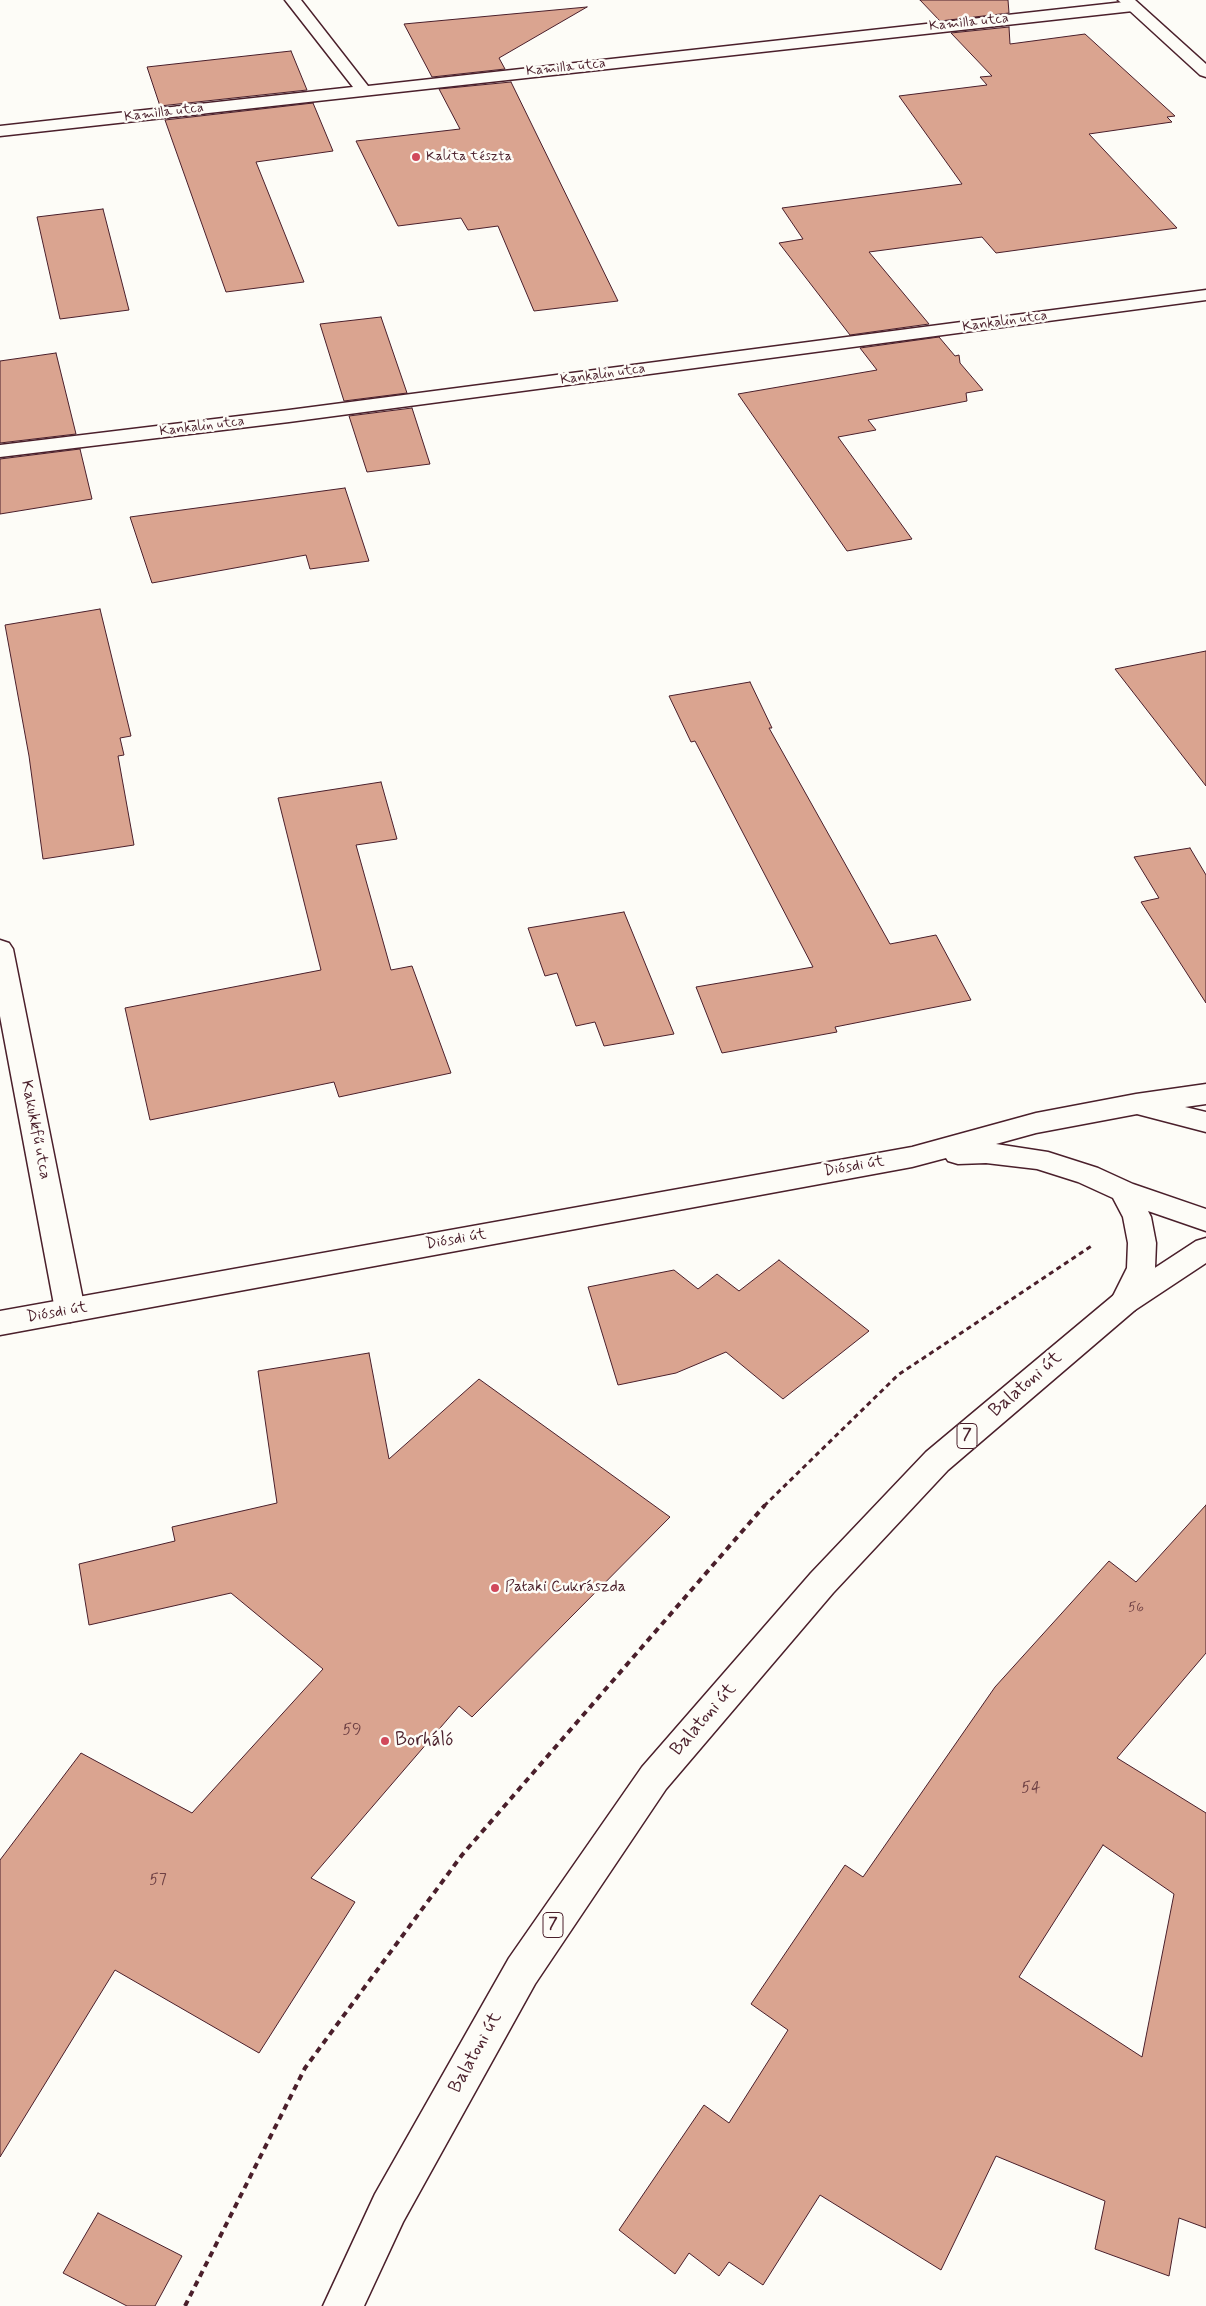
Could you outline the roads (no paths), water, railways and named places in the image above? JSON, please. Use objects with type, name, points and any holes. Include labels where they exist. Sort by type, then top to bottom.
[{"type":"street","points":[[293,0],[362,90]]},
{"type":"street","points":[[1129,3],[1206,72]]},
{"type":"street","name":"Kamilla utca","points":[[0,131],[1129,3]]},
{"type":"street","name":"Kankalin utca","points":[[0,452],[289,416],[1206,295]]},
{"type":"street","name":"Kakukkfű utca","points":[[0,949],[70,1310]]},
{"type":"street","name":"Diósdi út","points":[[0,1323],[912,1156],[1036,1123],[1136,1104],[1206,1094]]},
{"type":"street","name":"Diósdi út","points":[[1136,1104],[1206,1122]]},
{"type":"street","name":"Diósdi út","points":[[912,1156],[986,1153],[1038,1159],[1088,1175],[1123,1192],[1206,1220]]},
{"type":"street","points":[[1123,1192],[1137,1218],[1142,1243],[1141,1268],[1125,1302]]},
{"type":"street","name":"Balatoni út","points":[[343,2306],[389,2208],[522,1971],[654,1778],[822,1583],[937,1461],[1125,1302],[1206,1249]]},
{"type":"place","name":"Kalita tészta","points":[[416,157]]},
{"type":"place","name":"Pataki Cukrászda","points":[[495,1588]]},
{"type":"place","name":"Borháló","points":[[385,1741]]}]
